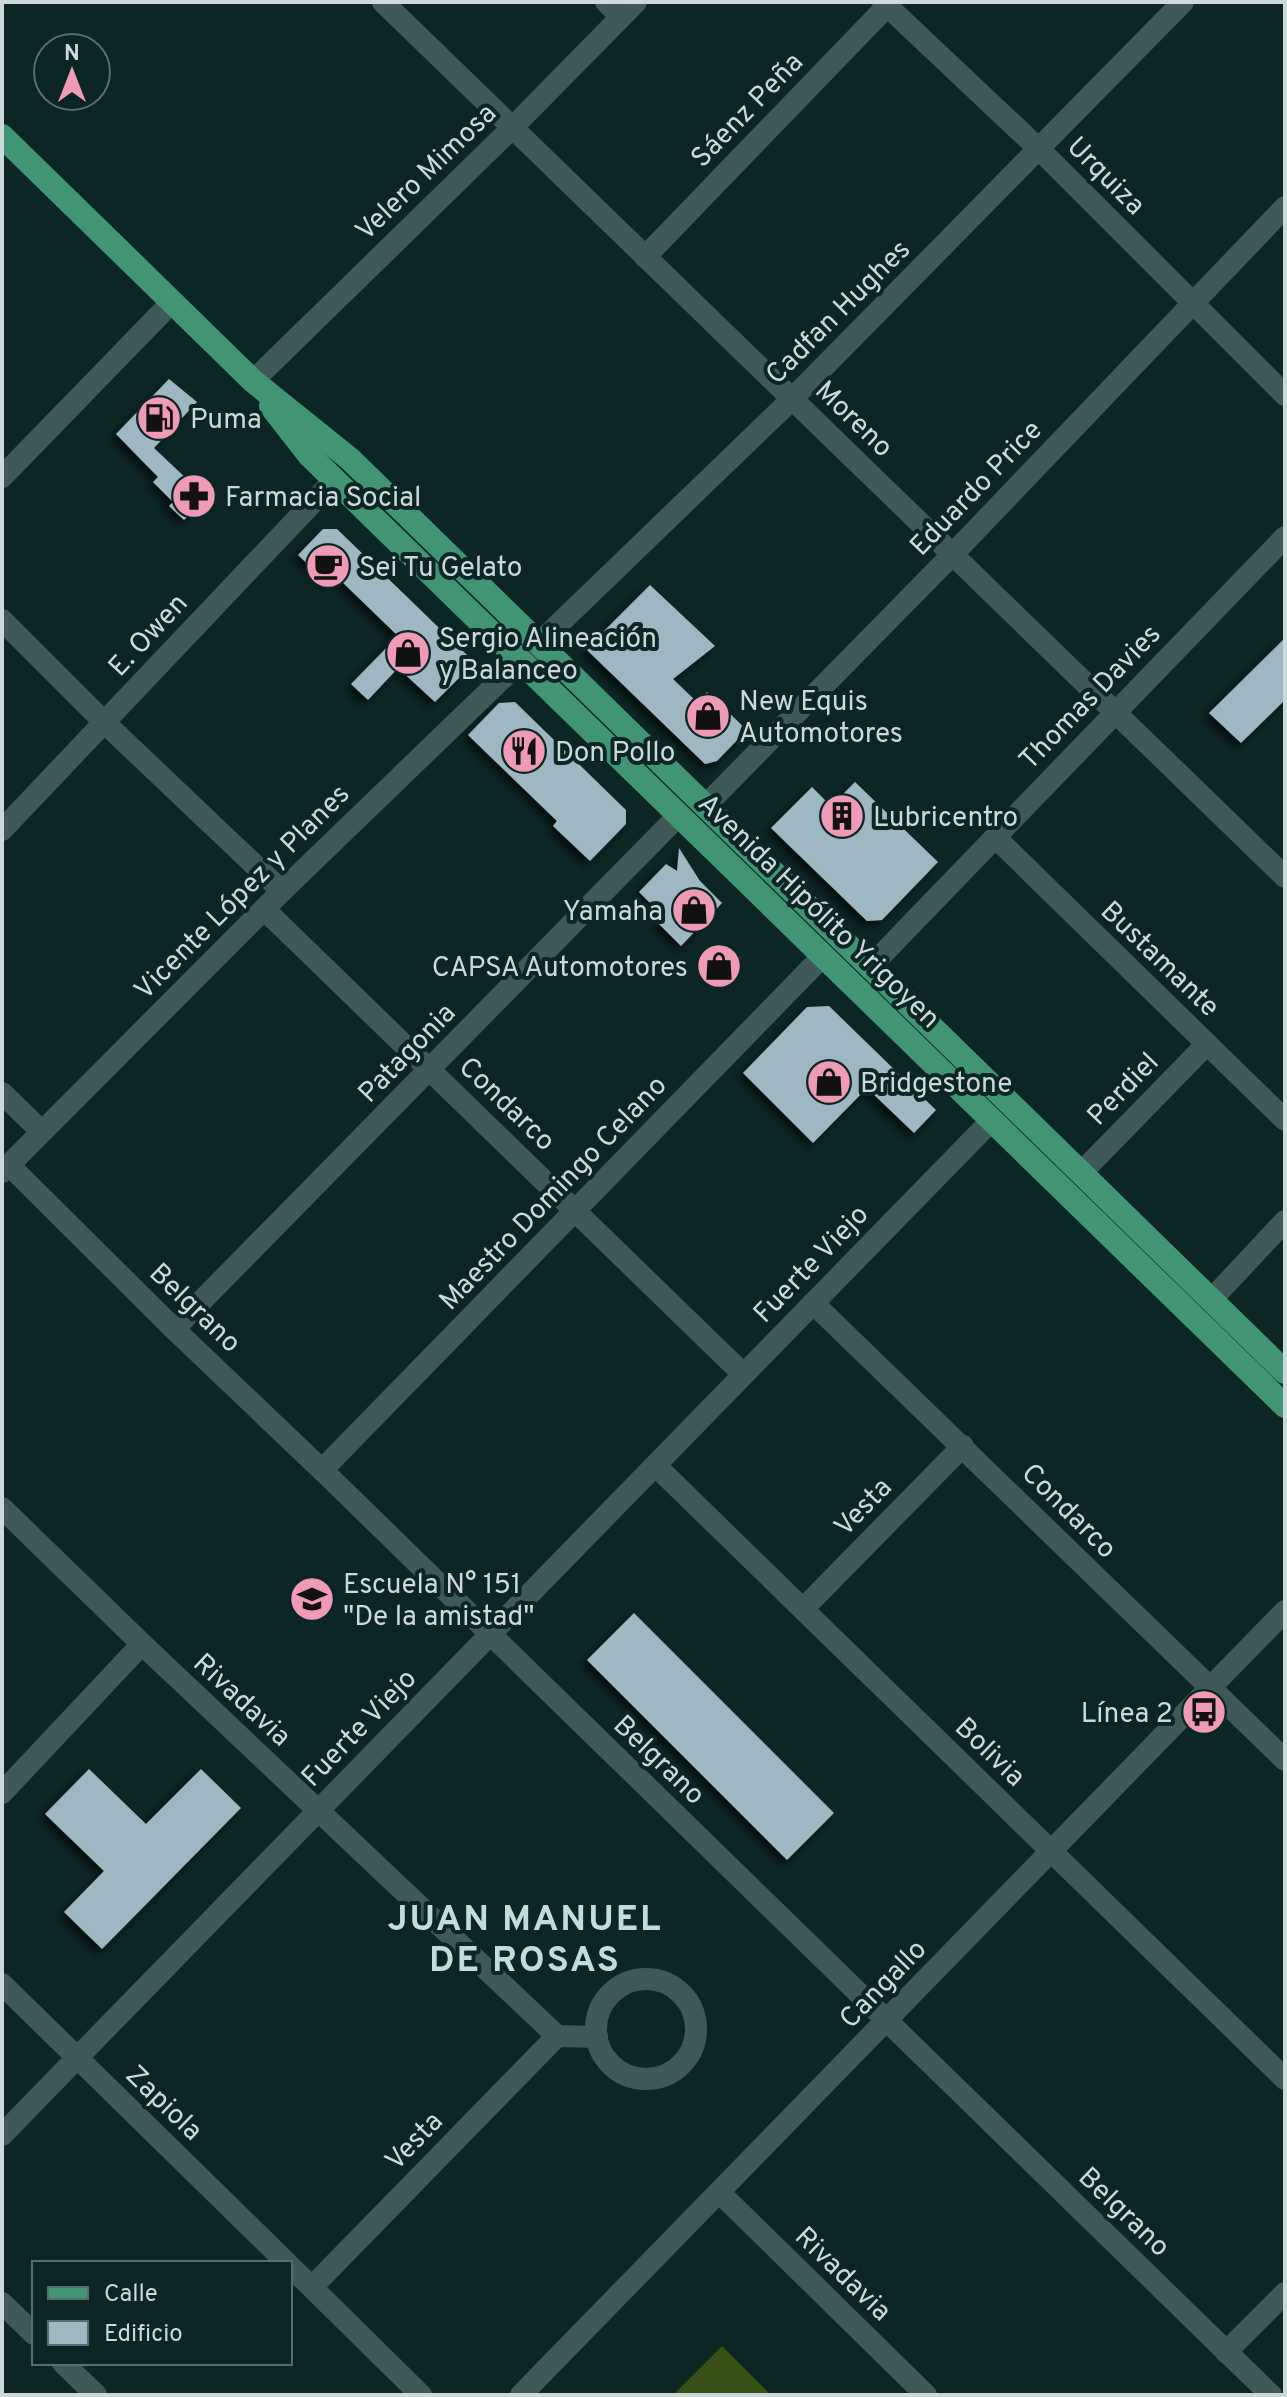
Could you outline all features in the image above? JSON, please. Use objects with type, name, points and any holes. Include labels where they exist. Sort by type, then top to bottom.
[{"type":"main road","name":"Avenida Hipólito Yrigoyen","points":[[2,136],[253,381],[350,459],[679,815],[1285,1406]]},
{"type":"main road","name":"Avenida Hipólito Yrigoyen","points":[[253,381],[297,440],[335,479],[528,653],[705,806],[1285,1372]]},
{"type":"street","name":"Moreno","points":[[383,2],[1285,877]]},
{"type":"street","name":"Cadfan Hughes","points":[[528,653],[792,399],[1183,2]]},
{"type":"street","name":"Urquiza","points":[[887,3],[1040,150],[1285,395]]},
{"type":"street","name":"Sáenz Peña","points":[[645,257],[887,3]]},
{"type":"street","name":"Velero Mimosa","points":[[253,381],[512,128],[621,7]]},
{"type":"street","name":"Eduardo Price","points":[[705,806],[952,555],[1285,207]]},
{"type":"street","points":[[2,477],[172,302]]},
{"type":"street","name":"E. Owen","points":[[2,830],[335,479]]},
{"type":"street","name":"Thomas Davies","points":[[870,967],[1285,537]]},
{"type":"street","points":[[2,620],[282,891]]},
{"type":"street","name":"Vicente López y Planes","points":[[5,1169],[282,891],[528,653]]},
{"type":"street","name":"Patagonia","points":[[174,1329],[679,815]]},
{"type":"street","name":"Bustamante","points":[[996,838],[1285,1120]]},
{"type":"street","name":"Condarco","points":[[265,910],[743,1374]]},
{"type":"street","name":"Maestro Domingo Celano","points":[[322,1470],[823,956]]},
{"type":"street","name":"Perdiel","points":[[1081,1173],[1206,1045]]},
{"type":"street","points":[[2,1093],[41,1131]]},
{"type":"street","name":"Fuerte Viejo","points":[[2,2135],[319,1812],[488,1633],[656,1466],[992,1120]]},
{"type":"street","name":"Belgrano","points":[[5,1169],[322,1470],[1271,2395]]},
{"type":"street","points":[[1211,1300],[1285,1221]]},
{"type":"street","name":"Condarco","points":[[813,1303],[1285,1760]]},
{"type":"street","name":"Vesta","points":[[803,1609],[963,1446]]},
{"type":"street","name":"Bolivia","points":[[656,1466],[1285,2079]]},
{"type":"street","name":"Rivadavia","points":[[3,1510],[557,2036]]},
{"type":"street","name":"Cangallo","points":[[521,2395],[1285,1611]]},
{"type":"street","points":[[2,1793],[142,1644]]},
{"type":"street","points":[[647,1979],[664,1982],[679,1991],[690,2005],[696,2021],[696,2037],[691,2052],[669,2074],[654,2078],[624,2074],[601,2051],[597,2037],[597,2019],[604,2003],[615,1990],[630,1982],[647,1979]]},
{"type":"street","name":"Zapiola","points":[[2,1984],[286,2261]]},
{"type":"street","points":[[557,2036],[597,2037]]},
{"type":"street","name":"Vesta","points":[[312,2287],[557,2036]]},
{"type":"street","name":"Rivadavia","points":[[720,2193],[926,2395]]},
{"type":"street","name":"Zapiola","points":[[292,2267],[421,2395]]},
{"type":"street","points":[[1226,2352],[1285,2293]]},
{"type":"street","points":[[2,2303],[32,2332]]},
{"type":"street","points":[[65,2365],[96,2395]]},
{"type":"green space","points":[[722,2346],[771,2395],[673,2395]]},
{"type":"building","points":[[169,379],[197,402],[154,448],[207,498],[184,520],[169,506],[173,502],[153,482],[158,477],[116,434]]},
{"type":"building","points":[[323,529],[337,529],[467,655],[466,671],[435,702],[398,668],[368,700],[351,684],[398,636],[336,576],[329,584],[298,555]]},
{"type":"building","points":[[650,585],[715,646],[673,679],[697,702],[707,692],[747,730],[717,761],[705,764],[586,649]]},
{"type":"building","points":[[1285,638],[1285,700],[1241,743],[1209,713]]},
{"type":"building","points":[[515,702],[626,810],[626,824],[590,861],[553,826],[557,821],[468,735],[499,703]]},
{"type":"building","points":[[855,782],[938,862],[882,920],[867,921],[771,828],[812,787],[831,806]]},
{"type":"building","points":[[679,848],[700,881],[722,903],[681,946],[658,923],[664,917],[639,892],[666,864],[677,871]]},
{"type":"building","points":[[729,946],[741,958],[729,971],[717,959]]},
{"type":"building","points":[[829,1006],[936,1110],[914,1133],[867,1088],[813,1143],[743,1073],[807,1007]]},
{"type":"building","points":[[634,1613],[834,1813],[787,1860],[587,1660]]},
{"type":"building","points":[[89,1769],[146,1824],[201,1769],[241,1808],[102,1949],[64,1912],[104,1871],[45,1814]]},
{"type":"place","name":"Puma","points":[[159,418]]},
{"type":"place","name":"Farmacia Social","points":[[194,496]]},
{"type":"place","name":"Sei Tu Gelato","points":[[328,566]]},
{"type":"place","name":"Sergio Alineación y Balanceo","points":[[408,653]]},
{"type":"place","name":"New Equis Automotores","points":[[708,716]]},
{"type":"place","name":"Don Pollo","points":[[524,751]]},
{"type":"place","name":"Lubricentro","points":[[842,816]]},
{"type":"place","name":"Yamaha","points":[[694,910]]},
{"type":"place","name":"CAPSA Automotores","points":[[719,966]]},
{"type":"place","name":"Bridgestone","points":[[829,1082]]},
{"type":"place","name":"Escuela N° 151 \"De la amistad\"","points":[[312,1599]]},
{"type":"place","name":"Línea 2","points":[[1204,1712]]},
{"type":"district","name":"JUAN MANUEL DE ROSAS","points":[[525,1938]]}]
